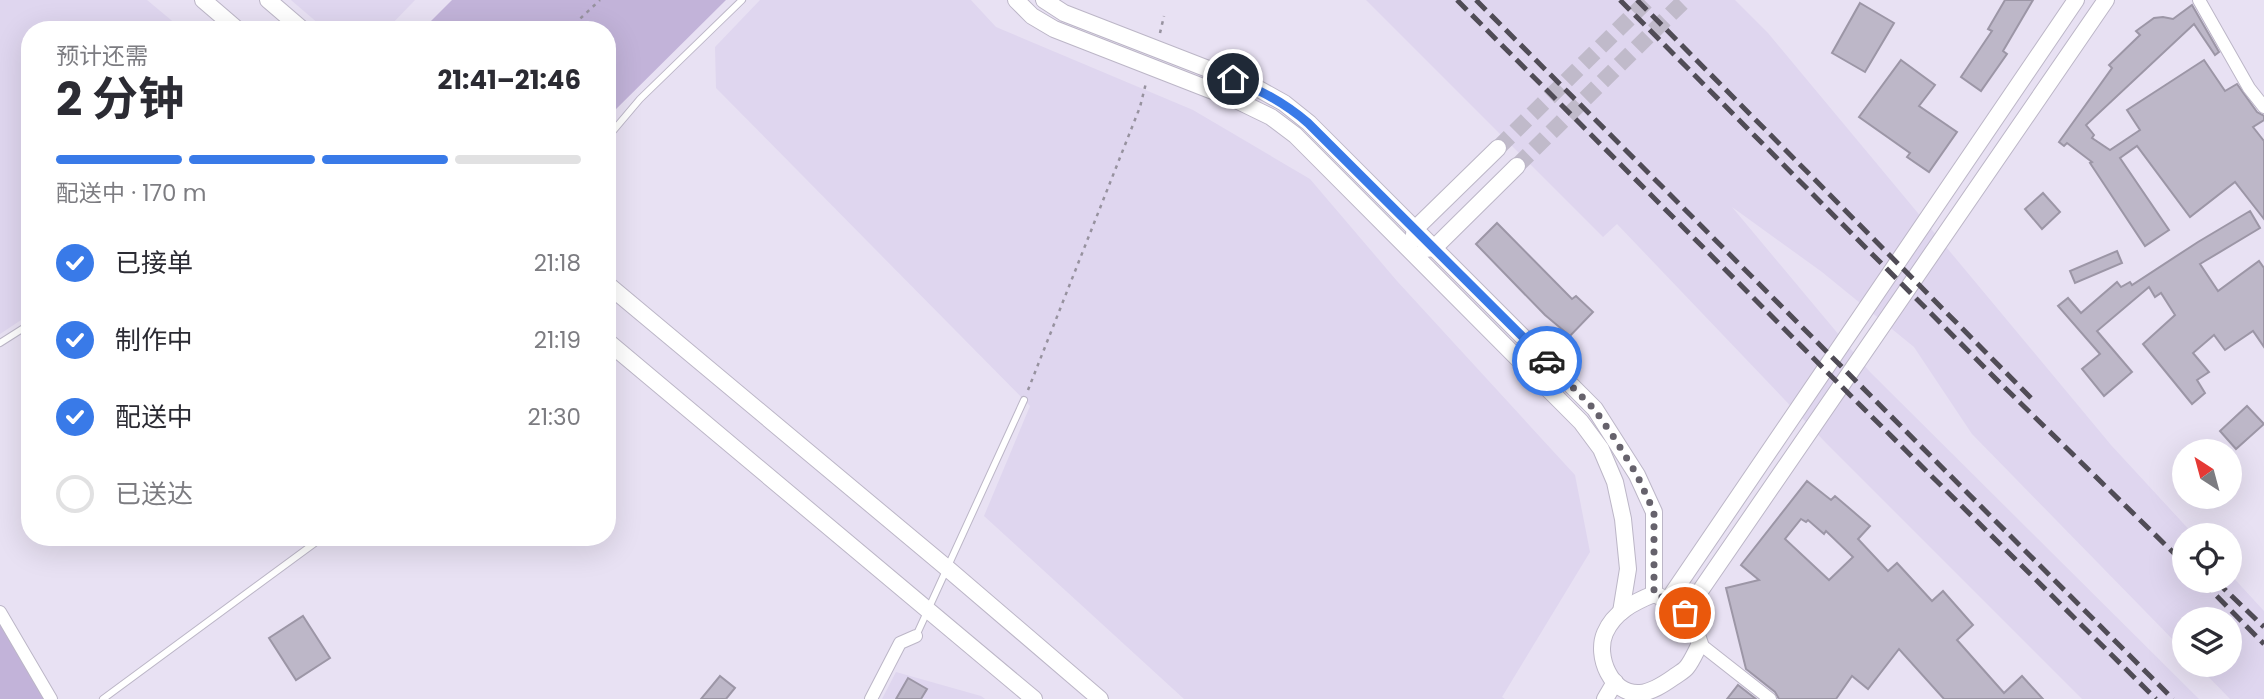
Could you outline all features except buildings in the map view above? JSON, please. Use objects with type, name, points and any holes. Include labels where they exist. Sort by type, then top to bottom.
[{"type":"street","points":[[203,0],[228,21]]},
{"type":"street","points":[[268,0],[292,21]]},
{"type":"street","points":[[1016,0],[1032,16],[1054,29],[1236,100],[1271,117],[1295,135],[1581,422],[1601,449],[1615,482],[1623,519],[1628,569],[1621,612]]},
{"type":"street","points":[[1044,0],[1064,13],[1257,88],[1284,103],[1308,123],[1595,410],[1637,475],[1654,512],[1661,597]]},
{"type":"street","points":[[1661,597],[2077,0]]},
{"type":"street","points":[[1685,613],[2106,0]]},
{"type":"street","points":[[2199,0],[2249,88],[2264,107]]},
{"type":"street","points":[[1410,251],[1415,229],[1498,148]]},
{"type":"street","points":[[1410,251],[1434,248],[1517,166]]},
{"type":"street","points":[[616,292],[1100,699]]},
{"type":"street","points":[[616,349],[1034,699]]},
{"type":"street","points":[[1700,644],[1687,667],[1661,686],[1637,696],[1615,682],[1608,673],[1600,652],[1605,633],[1621,612],[1634,602],[1661,597],[1675,602],[1693,621],[1700,644],[1770,699]]},
{"type":"street","points":[[0,612],[51,699]]},
{"type":"street","points":[[871,699],[900,643],[916,636]]},
{"type":"street","points":[[1605,699],[1615,682]]},
{"type":"lane","points":[[616,127],[640,99],[742,0]]},
{"type":"lane","points":[[0,343],[21,330]]},
{"type":"lane","points":[[916,636],[1024,400]]},
{"type":"lane","points":[[103,699],[311,546]]},
{"type":"path","points":[[578,21],[600,0]]},
{"type":"path","points":[[1156,49],[1164,16]]},
{"type":"path","points":[[1024,400],[1140,107],[1151,66]]},
{"type":"shaded area","points":[[0,0],[147,0],[172,21],[21,21],[21,320],[0,334]]},
{"type":"shaded area","points":[[291,0],[415,0],[395,21],[316,21]]},
{"type":"shaded area","points":[[452,0],[726,0],[616,109],[616,21],[431,21]]},
{"type":"shaded area","points":[[760,0],[971,0],[996,27],[1193,110],[1310,179],[1397,281],[1575,475],[1590,552],[1502,697],[1505,699],[1184,699],[984,516],[1030,406],[716,88],[715,47]]},
{"type":"shaded area","points":[[1366,0],[1735,0],[1768,33],[2111,445],[2183,523],[2172,523],[2172,593],[2242,593],[2242,587],[2264,611],[2264,699],[2230,699],[2209,677],[2242,677],[2242,607],[2172,607],[2172,639],[1972,434],[1914,347],[1822,272],[1732,207],[1870,372],[2172,672],[2172,677],[2177,677],[2199,699],[2082,699],[1826,443],[1617,224],[1603,237]]},
{"type":"shaded area","points":[[0,622],[47,699],[0,699]]},
{"type":"shaded area","points":[[896,672],[981,696],[985,699],[882,699]]},
{"type":"tunnel","points":[[1498,148],[1648,0]]},
{"type":"tunnel","points":[[1517,166],[1685,0]]},
{"type":"railway","points":[[1457,0],[2156,699]]},
{"type":"railway","points":[[1476,0],[2173,699]]},
{"type":"railway","points":[[1620,0],[2002,385],[2172,551]]},
{"type":"railway","points":[[1637,0],[2031,398]]},
{"type":"railway","points":[[2214,593],[2264,644]]},
{"type":"railway","points":[[2229,593],[2264,627]]},
{"type":"way so far","points":[[1547,361],[1595,410],[1637,475],[1654,512],[1654,594],[1675,602],[1685,613]]},
{"type":"route","points":[[1233,79],[1284,103],[1308,123],[1547,361]]}]
